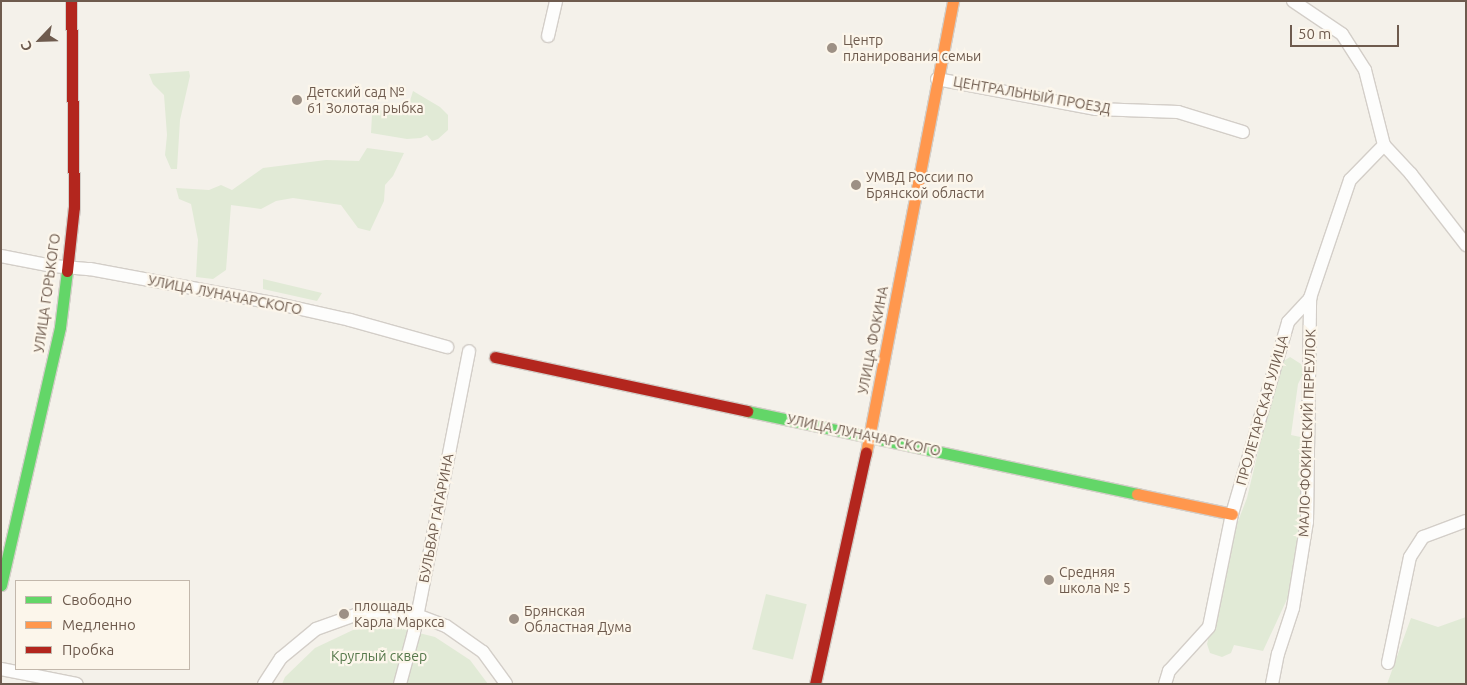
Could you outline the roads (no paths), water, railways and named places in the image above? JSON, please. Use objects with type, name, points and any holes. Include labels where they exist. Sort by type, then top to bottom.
[{"type":"street","name":"УЛИЦА ГОРЬКОГО","points":[[1,584],[60,327],[74,207],[71,1]]},
{"type":"street","points":[[548,36],[556,1]]},
{"type":"street","name":"УЛИЦА ФОКИНА","points":[[815,684],[870,436],[953,1]]},
{"type":"street","points":[[1293,1],[1342,34],[1364,70],[1384,145],[1411,174],[1466,245]]},
{"type":"street","name":"ЦЕНТРАЛЬНЫЙ ПРОЕЗД","points":[[937,79],[1096,109],[1178,112],[1243,132]]},
{"type":"street","name":"ПРОЛЕТАРСКАЯ УЛИЦА","points":[[1165,684],[1169,671],[1209,627],[1232,514],[1288,322],[1310,298],[1350,180],[1384,145]]},
{"type":"street","name":"УЛИЦА ЛУНАЧАРСКОГО","points":[[1,256],[274,303],[350,320],[447,347]]},
{"type":"street","name":"МАЛО-ФОКИНСКИЙ ПЕРЕУЛОК","points":[[1272,684],[1278,654],[1293,608],[1307,522],[1310,298]]},
{"type":"street","name":"БУЛЬВАР ГАГАРИНА","points":[[400,684],[417,616],[470,351]]},
{"type":"street","name":"УЛИЦА ЛУНАЧАРСКОГО","points":[[495,357],[1232,514]]},
{"type":"street","points":[[1388,664],[1410,557],[1423,537],[1466,521]]},
{"type":"street","points":[[264,684],[281,658],[316,629],[358,614],[381,611],[417,616],[446,626],[483,652],[506,684]]},
{"type":"street","points":[[1,669],[77,684]]},
{"type":"place","name":"Центр планирования семьи","points":[[832,48]]},
{"type":"place","name":"Детский сад № 61 Золотая рыбка","points":[[297,100]]},
{"type":"place","name":"УМВД России по Брянской области","points":[[856,185]]},
{"type":"place","name":"Средняя школа № 5","points":[[1049,580]]},
{"type":"place","name":"площадь Карла Маркса","points":[[344,614]]},
{"type":"place","name":"Брянская Областная Дума","points":[[514,619]]},
{"type":"park label","name":"Круглый сквер","points":[[379,656]]}]
